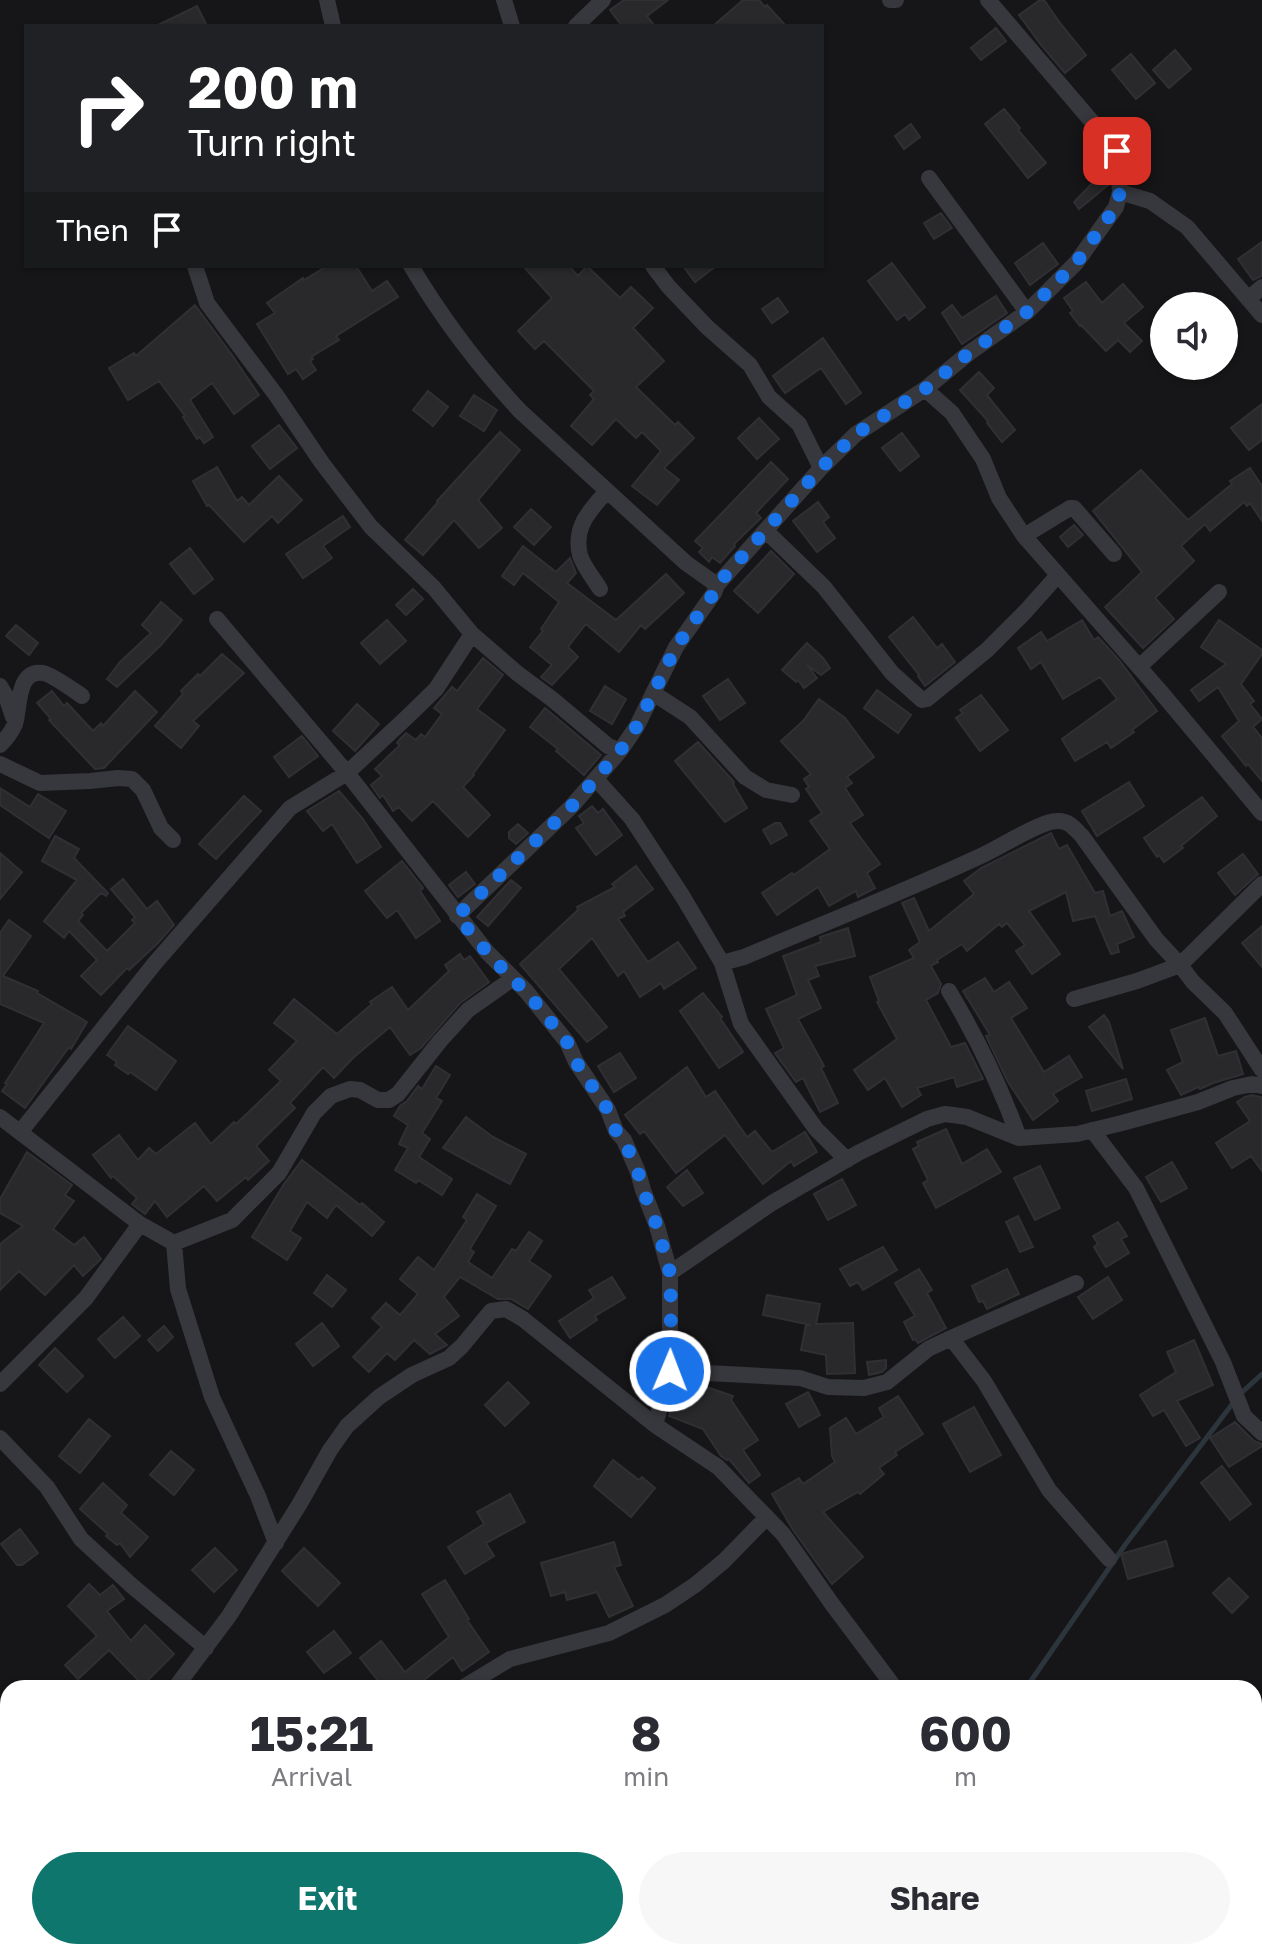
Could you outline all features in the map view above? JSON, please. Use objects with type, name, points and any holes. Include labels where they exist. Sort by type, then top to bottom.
[{"type":"street","points":[[327,0],[333,24]]},
{"type":"street","points":[[504,0],[511,24]]},
{"type":"street","points":[[578,24],[603,0]]},
{"type":"street","points":[[890,0],[896,0]]},
{"type":"street","points":[[457,916],[571,807],[620,751],[637,726],[676,647],[717,585],[821,468],[856,434],[925,389],[1027,312],[1076,263],[1116,207],[1120,192],[1117,151],[988,0]]},
{"type":"street","points":[[929,178],[1027,312]]},
{"type":"street","points":[[1120,192],[1150,201],[1187,227],[1262,315]]},
{"type":"street","points":[[196,268],[207,303],[371,527],[434,588],[472,634],[608,746],[620,751]]},
{"type":"street","points":[[412,268],[432,302],[495,384],[520,411],[686,563],[717,585]]},
{"type":"street","points":[[654,268],[707,327],[750,365],[769,397],[799,424],[821,468]]},
{"type":"street","points":[[1248,299],[1262,287]]},
{"type":"street","points":[[925,389],[952,413],[983,459],[999,498],[1024,536],[1262,813]]},
{"type":"street","points":[[600,589],[580,556],[579,530],[587,513],[607,491]]},
{"type":"street","points":[[1024,536],[1074,508],[1114,554]]},
{"type":"street","points":[[766,531],[824,587],[892,673],[922,700],[987,650],[1058,575]]},
{"type":"street","points":[[1139,667],[1219,592]]},
{"type":"street","points":[[217,619],[347,773],[457,916],[526,991],[567,1042],[576,1062],[608,1110],[638,1172],[670,1273],[670,1371],[655,1425]]},
{"type":"street","points":[[21,1131],[155,963],[290,808],[347,773],[436,689],[472,634]]},
{"type":"street","points":[[0,745],[15,724],[23,685],[36,674],[45,673],[82,696]]},
{"type":"street","points":[[0,686],[15,724]]},
{"type":"street","points":[[653,693],[690,717],[745,777],[766,790],[792,795]]},
{"type":"street","points":[[0,764],[40,783],[132,779],[143,790],[161,828],[173,840]]},
{"type":"street","points":[[596,779],[632,819],[683,897],[722,963],[741,1024],[816,1129],[847,1160]]},
{"type":"street","points":[[722,963],[744,957],[892,895],[1056,820],[1069,823],[1082,836],[1156,939],[1225,1013],[1262,1070]]},
{"type":"street","points":[[1074,999],[1180,965],[1262,884]]},
{"type":"street","points":[[174,1243],[232,1220],[279,1173],[314,1113],[331,1096],[350,1089],[360,1090],[378,1100],[389,1100],[398,1094],[468,1010],[512,979]]},
{"type":"street","points":[[949,991],[1005,1099],[1019,1138]]},
{"type":"street","points":[[670,1273],[772,1203],[927,1119],[945,1114],[967,1117],[1019,1138],[1077,1134],[1198,1102],[1233,1088],[1252,1084],[1262,1086]]},
{"type":"street","points":[[0,1117],[140,1224],[174,1243]]},
{"type":"street","points":[[1092,1130],[1136,1188],[1223,1362],[1244,1416],[1262,1433]]},
{"type":"street","points":[[0,1384],[86,1298],[140,1224]]},
{"type":"street","points":[[174,1243],[178,1289],[212,1397],[276,1543]]},
{"type":"street","points":[[670,1371],[800,1378],[828,1387],[864,1388],[887,1382],[928,1349],[1076,1283]]},
{"type":"street","points":[[181,1680],[229,1616],[347,1426],[379,1397],[412,1375],[449,1358],[491,1311],[506,1309],[523,1319],[655,1425],[718,1467],[783,1534],[889,1680]]},
{"type":"street","points":[[951,1338],[984,1381],[1049,1490],[1109,1559]]},
{"type":"street","points":[[0,1438],[47,1487],[81,1539],[206,1648]]},
{"type":"street","points":[[475,1680],[510,1659],[609,1633],[665,1605],[724,1561],[767,1517]]},
{"type":"building","points":[[624,0],[668,0],[647,16],[653,24],[620,24],[610,10]]},
{"type":"building","points":[[743,0],[759,0],[784,24],[715,24]]},
{"type":"building","points":[[1044,0],[1086,55],[1065,73],[1019,15]]},
{"type":"building","points":[[197,6],[206,24],[160,24]]},
{"type":"building","points":[[996,28],[1006,41],[981,60],[971,48]]},
{"type":"building","points":[[1175,50],[1191,69],[1169,88],[1153,70]]},
{"type":"building","points":[[1131,54],[1155,83],[1136,99],[1112,70]]},
{"type":"building","points":[[1004,109],[1046,163],[1028,178],[985,124]]},
{"type":"building","points":[[1129,119],[1143,130],[1128,149],[1117,134]]},
{"type":"building","points":[[911,124],[920,137],[904,149],[895,136]]},
{"type":"building","points":[[1107,168],[1108,185],[1079,209],[1074,202]]},
{"type":"building","points":[[941,213],[952,228],[934,239],[924,223]]},
{"type":"building","points":[[1262,242],[1262,276],[1253,280],[1238,259]]},
{"type":"building","points":[[1043,243],[1058,264],[1030,285],[1015,263]]},
{"type":"building","points":[[892,263],[925,307],[909,320],[905,314],[897,320],[868,281]]},
{"type":"building","points":[[324,268],[357,268],[372,291],[387,281],[398,297],[336,336],[339,340],[311,357],[316,370],[303,379],[296,369],[288,374],[257,324],[275,313],[267,303]]},
{"type":"building","points":[[525,268],[571,268],[578,276],[589,268],[620,298],[631,287],[653,308],[633,328],[664,361],[636,387],[675,425],[678,422],[694,438],[664,468],[679,480],[657,505],[632,486],[661,451],[642,432],[636,438],[616,419],[592,445],[571,426],[594,399],[590,395],[594,391],[544,341],[535,349],[518,331],[552,298]]},
{"type":"building","points":[[684,268],[713,268],[695,282]]},
{"type":"building","points":[[1086,282],[1102,303],[1123,284],[1143,307],[1124,323],[1142,341],[1130,352],[1118,340],[1106,351],[1070,313],[1073,311],[1064,298]]},
{"type":"building","points":[[996,296],[1007,313],[962,344],[942,313],[952,305],[962,318]]},
{"type":"building","points":[[778,298],[788,312],[772,323],[762,309]]},
{"type":"building","points":[[195,305],[259,395],[234,414],[212,383],[190,400],[213,437],[204,443],[200,437],[197,439],[185,416],[159,381],[128,400],[109,368],[134,353],[136,356]]},
{"type":"building","points":[[823,338],[861,393],[846,404],[821,368],[785,393],[773,376]]},
{"type":"building","points":[[979,372],[994,388],[987,395],[1015,430],[1002,442],[960,390]]},
{"type":"building","points":[[428,391],[448,407],[433,426],[413,410]]},
{"type":"building","points":[[474,395],[497,410],[484,431],[460,416]]},
{"type":"building","points":[[1262,404],[1262,440],[1249,450],[1231,428]]},
{"type":"building","points":[[759,418],[779,439],[757,459],[738,438]]},
{"type":"building","points":[[279,425],[297,448],[270,469],[252,446]]},
{"type":"building","points":[[500,432],[520,450],[478,500],[502,528],[479,548],[454,520],[423,555],[405,540]]},
{"type":"building","points":[[902,433],[919,456],[900,471],[882,448]]},
{"type":"building","points":[[771,462],[788,479],[756,513],[761,518],[734,544],[720,563],[712,557],[709,562],[699,552],[703,548],[695,541]]},
{"type":"building","points":[[217,467],[237,501],[242,497],[249,505],[279,476],[302,500],[278,523],[272,516],[244,542],[207,506],[193,481]]},
{"type":"building","points":[[1250,468],[1262,486],[1262,521],[1250,503],[1247,506],[1244,502],[1210,531],[1205,524],[1181,546],[1194,561],[1155,598],[1174,619],[1143,648],[1105,607],[1142,572],[1093,511],[1141,470],[1188,520],[1232,484],[1230,481]]},
{"type":"building","points":[[818,502],[829,517],[823,522],[835,538],[817,552],[793,521]]},
{"type":"building","points":[[531,509],[551,527],[534,545],[514,527]]},
{"type":"building","points":[[343,516],[350,527],[323,546],[332,558],[303,578],[286,554]]},
{"type":"building","points":[[1074,525],[1083,535],[1068,547],[1060,537]]},
{"type":"building","points":[[523,546],[556,572],[570,558],[576,573],[567,583],[616,620],[666,574],[684,593],[645,629],[641,625],[619,652],[585,625],[568,647],[578,657],[552,685],[541,677],[552,665],[530,647],[559,602],[523,573],[514,585],[502,576]]},
{"type":"building","points":[[190,548],[213,579],[194,594],[170,564]]},
{"type":"building","points":[[771,551],[794,574],[758,613],[734,591]]},
{"type":"building","points":[[413,589],[423,599],[406,615],[396,605]]},
{"type":"building","points":[[161,602],[182,620],[117,687],[107,679],[151,633],[142,625]]},
{"type":"building","points":[[913,617],[937,648],[942,644],[955,662],[925,686],[889,637]]},
{"type":"building","points":[[387,620],[406,641],[380,664],[361,643]]},
{"type":"building","points":[[1082,620],[1094,640],[1098,637],[1119,660],[1157,711],[1111,748],[1107,742],[1075,761],[1062,739],[1117,699],[1100,677],[1063,699],[1041,662],[1031,669],[1018,648],[1041,632],[1047,641]]},
{"type":"building","points":[[1219,620],[1262,650],[1241,684],[1254,701],[1250,704],[1262,719],[1253,727],[1262,738],[1262,781],[1222,736],[1239,721],[1218,687],[1199,701],[1191,690],[1226,664],[1201,647]]},
{"type":"building","points":[[16,625],[38,643],[29,655],[6,636]]},
{"type":"building","points":[[807,643],[830,668],[821,675],[807,665],[817,678],[804,688],[782,670]]},
{"type":"building","points":[[222,654],[244,673],[193,721],[199,726],[181,748],[155,726],[183,694],[181,691]]},
{"type":"building","points":[[483,658],[503,675],[477,709],[505,730],[463,787],[490,815],[468,837],[433,801],[412,821],[399,807],[393,811],[383,795],[380,798],[371,785],[382,776],[375,769],[400,745],[397,743],[406,733],[416,740],[421,734],[425,737],[442,714],[434,708],[452,687],[457,691]]},
{"type":"building","points":[[728,679],[745,703],[720,720],[703,696]]},
{"type":"building","points":[[605,686],[626,699],[612,724],[590,711]]},
{"type":"building","points":[[877,690],[911,715],[898,733],[864,708]]},
{"type":"building","points":[[52,691],[93,731],[101,723],[103,726],[135,691],[157,712],[104,768],[95,769],[37,703]]},
{"type":"building","points":[[981,695],[1008,730],[980,751],[956,718],[963,713],[960,710]]},
{"type":"building","points":[[819,699],[845,718],[874,757],[847,777],[852,783],[845,788],[863,815],[850,823],[880,864],[867,873],[875,888],[858,897],[856,891],[829,906],[818,887],[777,915],[762,893],[830,849],[810,821],[822,813],[806,789],[809,787],[804,779],[811,774],[781,741],[803,721]]},
{"type":"building","points":[[357,704],[379,724],[355,751],[333,731]]},
{"type":"building","points":[[545,708],[601,755],[584,775],[530,727]]},
{"type":"building","points":[[302,736],[318,756],[289,777],[274,757]]},
{"type":"building","points":[[698,742],[734,782],[747,808],[725,822],[675,761]]},
{"type":"building","points":[[1129,782],[1144,806],[1097,836],[1082,811]]},
{"type":"building","points":[[0,788],[30,807],[38,794],[66,811],[49,838],[0,805]]},
{"type":"building","points":[[339,791],[381,847],[357,863],[332,824],[323,831],[307,811]]},
{"type":"building","points":[[244,796],[261,811],[216,859],[199,844]]},
{"type":"building","points":[[1202,797],[1217,816],[1164,862],[1144,838]]},
{"type":"building","points":[[592,806],[598,813],[603,809],[622,835],[596,855],[576,828],[584,823],[579,816]]},
{"type":"building","points":[[780,823],[787,835],[771,844],[763,830]]},
{"type":"building","points":[[518,824],[528,833],[516,844],[509,838],[509,832]]},
{"type":"building","points":[[1051,833],[1059,849],[1067,845],[1095,893],[1103,891],[1110,916],[1122,911],[1134,937],[1117,944],[1119,952],[1111,954],[1095,916],[1073,921],[1066,892],[1029,911],[1060,954],[1032,974],[1016,951],[1025,945],[1007,923],[1002,927],[999,924],[967,951],[962,944],[931,966],[941,984],[938,993],[926,1000],[951,1047],[965,1043],[983,1079],[957,1087],[954,1077],[917,1088],[921,1095],[902,1107],[885,1078],[868,1090],[854,1070],[897,1039],[877,1002],[870,977],[914,958],[909,950],[920,942],[902,903],[914,898],[929,931],[974,894],[964,881],[981,868]]},
{"type":"building","points":[[55,836],[79,849],[74,858],[108,893],[106,896],[101,893],[81,913],[83,915],[78,921],[107,951],[135,923],[132,920],[135,917],[111,889],[123,879],[147,909],[157,901],[174,925],[101,995],[81,976],[97,960],[69,931],[64,938],[44,921],[77,880],[42,861]]},
{"type":"building","points":[[0,853],[22,872],[0,899]]},
{"type":"building","points":[[1243,854],[1258,874],[1235,895],[1218,873]]},
{"type":"building","points":[[402,861],[423,888],[420,891],[440,921],[416,938],[397,910],[387,918],[365,891]]},
{"type":"building","points":[[636,866],[653,889],[618,919],[648,962],[678,942],[696,968],[664,989],[661,983],[640,997],[624,971],[618,976],[592,938],[559,969],[607,1027],[587,1042],[520,964],[578,910],[577,907],[615,887],[612,884]]},
{"type":"building","points":[[466,872],[475,884],[458,897],[449,885]]},
{"type":"building","points":[[511,880],[521,888],[488,926],[477,917]]},
{"type":"building","points":[[9,920],[31,936],[3,976],[38,991],[87,1022],[71,1049],[69,1047],[25,1108],[2,1091],[44,1023],[0,1004],[0,933]]},
{"type":"building","points":[[1262,926],[1262,967],[1242,943]]},
{"type":"building","points":[[848,928],[855,956],[815,966],[819,976],[808,980],[821,1008],[798,1019],[824,1066],[821,1068],[838,1103],[820,1112],[803,1078],[796,1082],[775,1053],[784,1048],[766,1009],[797,995],[783,956],[821,942],[820,937]]},
{"type":"building","points":[[460,954],[464,960],[470,956],[489,982],[460,1003],[421,1048],[410,1055],[390,1027],[334,1078],[323,1067],[290,1103],[295,1108],[256,1146],[269,1161],[217,1201],[204,1186],[167,1217],[155,1201],[145,1214],[132,1204],[137,1198],[113,1176],[111,1178],[93,1155],[119,1135],[138,1160],[149,1148],[156,1154],[195,1123],[211,1144],[281,1081],[269,1070],[297,1041],[274,1023],[294,999],[337,1034],[372,1004],[370,1002],[392,987],[408,1010],[449,971],[445,965]]},
{"type":"building","points":[[985,978],[994,992],[1009,982],[1027,1008],[1011,1018],[1044,1072],[1069,1056],[1082,1077],[1053,1094],[1058,1101],[1033,1120],[1008,1082],[986,1036],[990,1035],[963,991]]},
{"type":"building","points":[[703,993],[743,1052],[719,1068],[680,1011]]},
{"type":"building","points":[[1104,1015],[1109,1022],[1123,1069],[1089,1027]]},
{"type":"building","points":[[1205,1018],[1218,1056],[1236,1051],[1243,1074],[1181,1095],[1167,1070],[1183,1062],[1171,1030]]},
{"type":"building","points":[[128,1026],[176,1061],[156,1090],[115,1065],[117,1062],[107,1055]]},
{"type":"building","points":[[620,1053],[636,1078],[614,1092],[598,1066]]},
{"type":"building","points":[[436,1066],[450,1075],[436,1098],[442,1101],[422,1133],[430,1139],[419,1157],[452,1179],[442,1195],[395,1170],[408,1148],[399,1144],[408,1125],[394,1116],[418,1086],[422,1089]]},
{"type":"building","points":[[687,1067],[706,1097],[715,1091],[747,1137],[755,1131],[772,1152],[805,1132],[817,1152],[794,1166],[791,1161],[763,1184],[725,1135],[676,1173],[644,1131],[640,1134],[625,1115]]},
{"type":"building","points":[[1126,1079],[1132,1099],[1092,1111],[1086,1091]]},
{"type":"building","points":[[1252,1095],[1262,1099],[1262,1171],[1251,1156],[1232,1168],[1216,1143],[1250,1121],[1237,1102]]},
{"type":"building","points":[[466,1117],[493,1137],[526,1154],[510,1184],[443,1148]]},
{"type":"building","points":[[946,1129],[962,1164],[987,1149],[1001,1172],[936,1208],[923,1183],[928,1180],[913,1149],[919,1146],[917,1142]]},
{"type":"building","points":[[27,1152],[72,1185],[65,1195],[74,1201],[53,1229],[74,1245],[84,1237],[101,1259],[83,1276],[74,1265],[45,1295],[19,1271],[0,1290],[0,1244],[23,1226],[0,1213],[0,1199]]},
{"type":"building","points":[[302,1160],[384,1222],[372,1236],[336,1205],[327,1218],[307,1202],[290,1231],[301,1238],[287,1260],[252,1237]]},
{"type":"building","points":[[1172,1162],[1187,1188],[1161,1202],[1146,1177]]},
{"type":"building","points":[[1040,1166],[1060,1208],[1035,1220],[1014,1178]]},
{"type":"building","points":[[687,1170],[703,1193],[683,1206],[667,1187]]},
{"type":"building","points":[[842,1179],[856,1205],[828,1220],[814,1194]]},
{"type":"building","points":[[477,1194],[496,1206],[470,1249],[474,1252],[468,1262],[492,1278],[512,1249],[516,1251],[529,1232],[542,1241],[529,1261],[551,1276],[528,1309],[511,1299],[498,1299],[460,1277],[444,1297],[459,1316],[435,1334],[447,1345],[430,1354],[414,1340],[395,1360],[387,1353],[369,1372],[353,1357],[382,1327],[372,1318],[386,1303],[400,1315],[418,1294],[400,1279],[418,1257],[434,1270],[467,1220],[463,1217]]},
{"type":"building","points":[[1018,1216],[1033,1247],[1020,1252],[1006,1222]]},
{"type":"building","points":[[1118,1222],[1127,1236],[1121,1239],[1129,1253],[1106,1267],[1094,1247],[1098,1244],[1093,1236]]},
{"type":"building","points":[[883,1247],[897,1270],[863,1290],[858,1282],[850,1286],[840,1269]]},
{"type":"building","points":[[919,1269],[932,1290],[927,1293],[946,1328],[918,1343],[913,1340],[904,1322],[915,1316],[895,1283]]},
{"type":"building","points":[[1007,1269],[1019,1294],[987,1309],[983,1301],[979,1302],[972,1286]]},
{"type":"building","points":[[327,1275],[346,1290],[332,1307],[314,1293]]},
{"type":"building","points":[[612,1277],[625,1298],[595,1316],[597,1320],[570,1338],[559,1321],[594,1298],[589,1290]]},
{"type":"building","points":[[1108,1277],[1122,1300],[1093,1319],[1078,1297]]},
{"type":"building","points":[[767,1295],[820,1304],[816,1324],[853,1323],[855,1373],[827,1374],[826,1355],[801,1350],[806,1325],[811,1325],[763,1315]]},
{"type":"building","points":[[123,1317],[140,1336],[115,1358],[98,1339]]},
{"type":"building","points":[[322,1323],[339,1346],[313,1366],[296,1344]]},
{"type":"building","points":[[164,1326],[173,1337],[158,1351],[148,1340]]},
{"type":"building","points":[[1194,1340],[1213,1385],[1177,1401],[1200,1438],[1186,1446],[1164,1410],[1153,1416],[1140,1395],[1176,1372],[1167,1352]]},
{"type":"building","points":[[55,1348],[83,1376],[67,1392],[39,1365]]},
{"type":"building","points":[[886,1360],[886,1368],[882,1372],[869,1375],[867,1362]]},
{"type":"building","points":[[508,1382],[529,1403],[505,1426],[485,1405]]},
{"type":"building","points":[[680,1383],[698,1384],[733,1396],[731,1400],[758,1440],[743,1450],[760,1475],[749,1483],[729,1459],[721,1456],[703,1429],[669,1416]]},
{"type":"building","points":[[808,1392],[820,1415],[799,1427],[786,1404]]},
{"type":"building","points":[[898,1396],[923,1434],[895,1452],[897,1455],[879,1468],[884,1474],[860,1494],[858,1492],[823,1512],[863,1557],[832,1584],[793,1530],[772,1494],[799,1478],[803,1484],[835,1462],[830,1428],[846,1418],[856,1434],[884,1417],[879,1408]]},
{"type":"building","points":[[974,1407],[1001,1455],[970,1472],[943,1424]]},
{"type":"building","points":[[89,1419],[110,1436],[80,1473],[59,1456]]},
{"type":"building","points":[[1235,1422],[1262,1446],[1229,1467],[1210,1438]]},
{"type":"building","points":[[171,1451],[194,1470],[174,1495],[150,1475]]},
{"type":"building","points":[[613,1460],[655,1488],[631,1517],[594,1486]]},
{"type":"building","points":[[1222,1466],[1251,1504],[1230,1520],[1201,1483]]},
{"type":"building","points":[[103,1483],[127,1505],[121,1513],[148,1537],[130,1557],[120,1543],[117,1545],[106,1536],[108,1534],[80,1509]]},
{"type":"building","points":[[510,1494],[525,1522],[486,1543],[494,1556],[465,1574],[448,1547],[484,1524],[477,1512]]},
{"type":"building","points":[[20,1529],[38,1553],[22,1565],[17,1565],[1,1544]]},
{"type":"building","points":[[1166,1541],[1173,1566],[1128,1579],[1121,1554]]},
{"type":"building","points":[[614,1542],[621,1565],[614,1567],[633,1606],[609,1617],[597,1592],[567,1600],[565,1592],[551,1596],[541,1563]]},
{"type":"building","points":[[215,1548],[237,1570],[214,1592],[192,1570]]},
{"type":"building","points":[[304,1548],[340,1583],[318,1606],[282,1571]]},
{"type":"building","points":[[1229,1578],[1248,1597],[1232,1613],[1213,1593]]},
{"type":"building","points":[[445,1580],[489,1652],[462,1671],[453,1657],[424,1680],[378,1680],[360,1658],[381,1641],[405,1672],[449,1637],[422,1594]]},
{"type":"building","points":[[89,1584],[100,1595],[113,1585],[124,1599],[107,1611],[131,1641],[145,1625],[174,1654],[148,1680],[138,1680],[109,1650],[78,1679],[65,1665],[97,1636],[68,1606]]},
{"type":"building","points":[[334,1631],[351,1653],[324,1673],[307,1652]]},
{"type":"waterway","points":[[1239,1395],[1262,1374]]},
{"type":"waterway","points":[[1032,1680],[1125,1545],[1233,1403]]},
{"type":"route","points":[[670,1371],[670,1273],[657,1226],[624,1140],[567,1042],[526,991],[457,916],[571,807],[620,751],[637,726],[676,647],[717,585],[821,468],[856,434],[925,389],[1027,312],[1076,263],[1119,200],[1117,151]]}]
